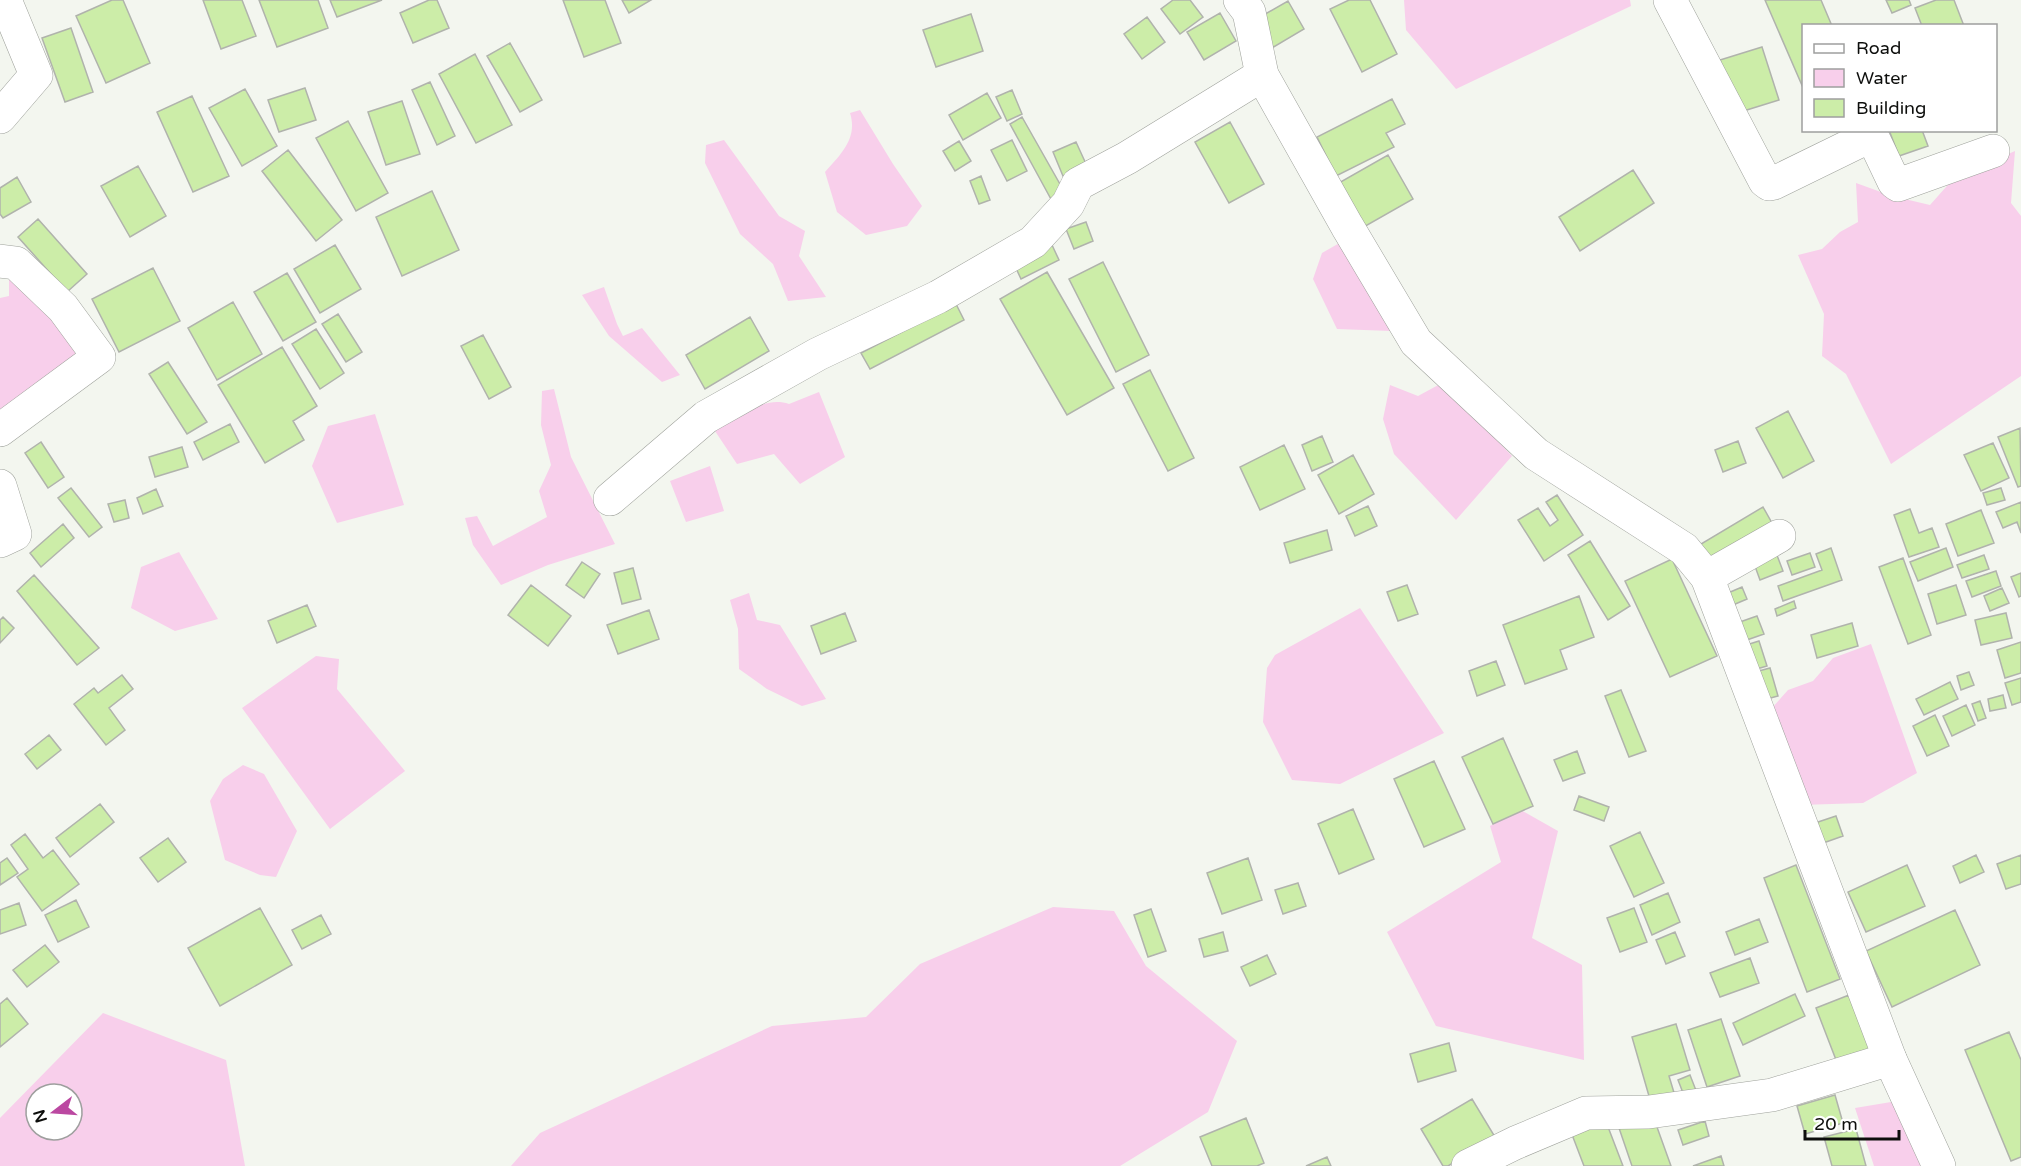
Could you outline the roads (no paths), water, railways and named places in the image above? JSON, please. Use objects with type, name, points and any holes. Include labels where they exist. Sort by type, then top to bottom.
[{"type":"street","points":[[0,117],[36,75],[5,0]]},
{"type":"street","points":[[1240,0],[1249,12],[1262,75],[1347,226],[1416,342],[1536,454],[1684,549],[1707,577],[1890,1059],[1939,1166]]},
{"type":"street","points":[[1670,0],[1765,181],[1769,184],[1866,138],[1874,140],[1894,182],[1898,185],[1993,151]]},
{"type":"street","points":[[610,498],[706,417],[818,354],[938,297],[1033,242],[1068,204],[1078,184],[1127,158],[1262,75]]},
{"type":"street","points":[[0,261],[16,263],[55,300],[99,357],[0,429]]},
{"type":"street","points":[[0,486],[15,534],[0,541]]},
{"type":"street","points":[[1707,577],[1779,536]]},
{"type":"street","points":[[1468,1166],[1586,1113],[1649,1112],[1772,1095],[1890,1059]]},
{"type":"water","points":[[1404,0],[1630,0],[1631,6],[1456,89],[1406,30]]},
{"type":"water","points":[[860,110],[922,206],[907,226],[866,235],[837,212],[825,172],[842,152],[850,138],[852,122],[850,113]]},
{"type":"water","points":[[724,140],[779,216],[805,231],[799,256],[826,297],[788,301],[773,264],[740,234],[705,163],[706,145]]},
{"type":"water","points":[[2015,151],[2011,203],[2021,216],[2021,376],[1891,464],[1846,374],[1822,356],[1824,314],[1798,255],[1822,249],[1840,232],[1858,222],[1856,183],[1892,196],[1930,205],[1954,178]]},
{"type":"water","points":[[1343,241],[1391,331],[1337,329],[1313,279],[1322,253]]},
{"type":"water","points":[[9,272],[55,310],[81,358],[0,415],[0,298],[9,296]]},
{"type":"water","points":[[604,287],[623,336],[642,328],[680,375],[662,382],[609,336],[582,295]]},
{"type":"water","points":[[1442,383],[1512,456],[1456,520],[1394,454],[1383,419],[1390,385],[1418,396]]},
{"type":"water","points":[[554,389],[571,457],[615,544],[548,565],[501,585],[473,545],[465,518],[477,516],[493,546],[547,517],[539,491],[551,465],[541,425],[542,391]]},
{"type":"water","points":[[819,392],[845,457],[800,484],[774,454],[737,464],[715,431],[760,405],[779,402],[789,404]]},
{"type":"water","points":[[375,414],[404,505],[337,523],[312,466],[328,426]]},
{"type":"water","points":[[710,466],[724,511],[686,522],[670,481]]},
{"type":"water","points":[[179,552],[218,619],[175,631],[131,608],[141,567]]},
{"type":"water","points":[[749,593],[757,620],[780,625],[826,699],[802,706],[767,689],[739,669],[738,629],[730,600]]},
{"type":"water","points":[[1360,608],[1444,733],[1340,784],[1292,780],[1263,722],[1267,668],[1275,655]]},
{"type":"water","points":[[1871,644],[1917,773],[1863,803],[1801,805],[1772,708],[1788,690],[1813,681],[1833,658]]},
{"type":"water","points":[[316,656],[339,659],[337,689],[405,771],[330,829],[242,708]]},
{"type":"water","points":[[243,765],[264,774],[297,831],[276,877],[260,875],[225,860],[210,801],[223,779]]},
{"type":"water","points":[[1519,809],[1558,831],[1532,938],[1582,965],[1584,1060],[1436,1026],[1387,932],[1501,862],[1490,826]]},
{"type":"water","points":[[1053,907],[1114,911],[1146,966],[1237,1041],[1208,1112],[1120,1166],[511,1166],[540,1133],[772,1026],[866,1017],[920,964]]},
{"type":"water","points":[[103,1013],[226,1060],[245,1166],[0,1166],[0,1118],[24,1094],[24,1142],[84,1142],[84,1082],[35,1082]]},
{"type":"water","points":[[1897,1101],[1922,1166],[1874,1166],[1855,1108]]}]
